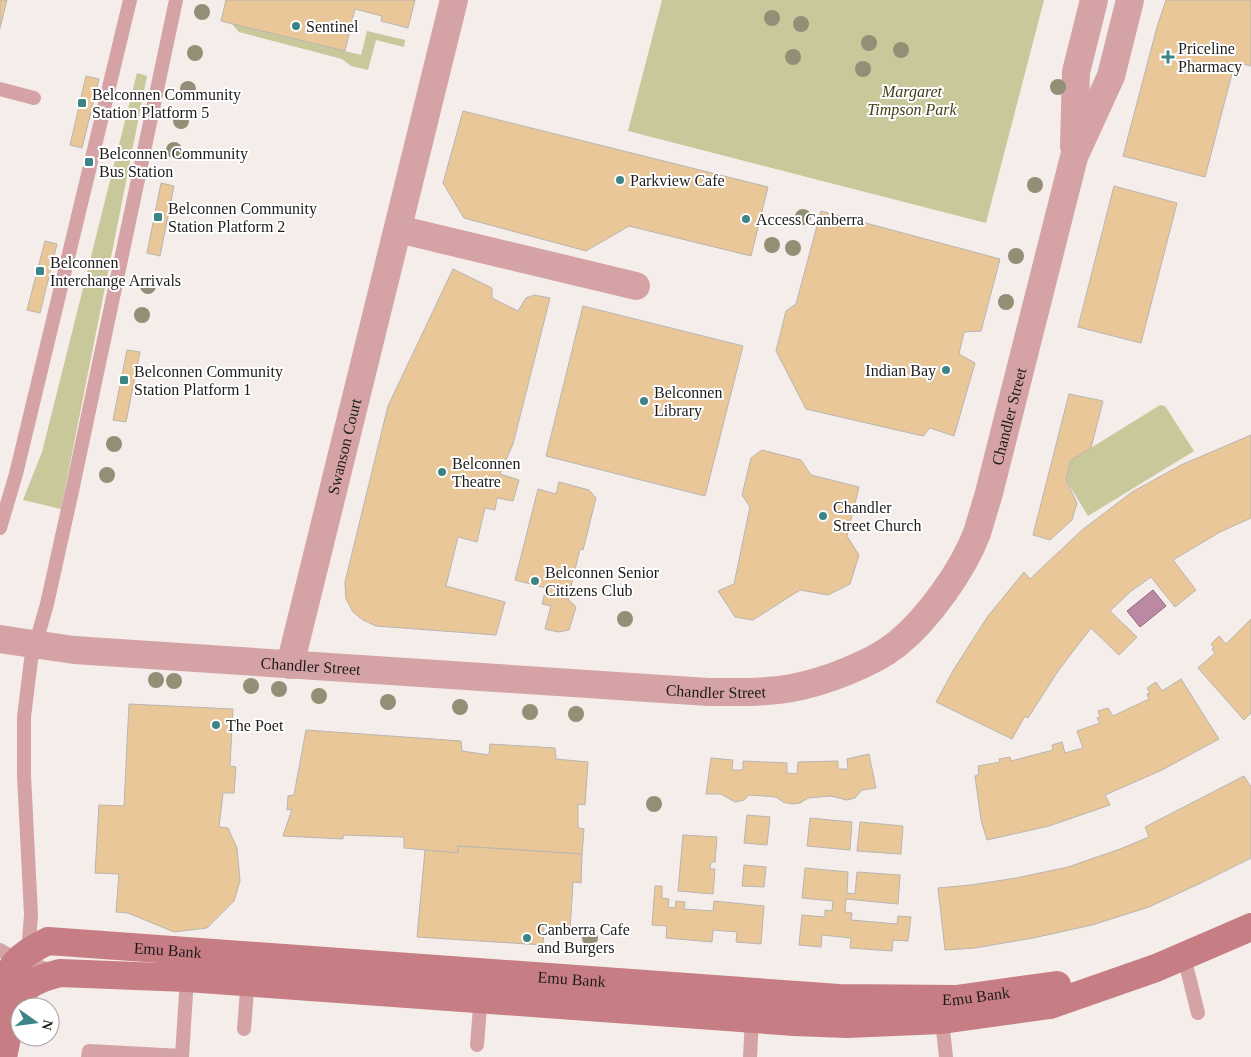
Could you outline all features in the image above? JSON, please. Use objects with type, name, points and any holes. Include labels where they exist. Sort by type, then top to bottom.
[{"type":"street","name":"Swanson Court","points":[[290,665],[454,0]]},
{"type":"street","name":"Chandler Street","points":[[1074,157],[1076,72],[1094,0]]},
{"type":"street","name":"Chandler Street","points":[[0,639],[74,650],[686,691],[758,692],[792,688],[824,680],[863,664],[897,644],[924,618],[953,579],[976,535],[989,493],[1074,157],[1111,76],[1130,0]]},
{"type":"street","points":[[398,229],[636,286]]},
{"type":"street","name":"Emu Bank","points":[[8,1000],[41,979],[60,973],[186,978],[248,984],[847,1024],[940,1010],[1050,1005],[1184,957],[1251,927]]},
{"type":"street","name":"Emu Bank","points":[[3,1057],[8,1000],[7,974],[18,956],[48,941],[839,998],[940,1010]]},
{"type":"street","points":[[752,992],[752,1019]]},
{"type":"lane","points":[[0,528],[16,474],[130,0]]},
{"type":"lane","points":[[18,956],[30,915],[24,775],[24,717],[31,660],[47,604],[72,491],[176,0]]},
{"type":"lane","points":[[0,89],[34,98]]},
{"type":"lane","points":[[244,1029],[250,955]]},
{"type":"lane","name":"Emu Bank","points":[[18,956],[60,973]]},
{"type":"lane","points":[[1184,957],[1198,1013]]},
{"type":"lane","points":[[477,1045],[482,972]]},
{"type":"lane","points":[[88,1057],[89,1051],[182,1057],[186,978]]},
{"type":"lane","points":[[940,1010],[946,1057]]},
{"type":"lane","points":[[750,1057],[752,1019]]},
{"type":"green space","name":"Margaret Timpson Park","points":[[662,0],[1044,0],[986,223],[628,131]]},
{"type":"green space","points":[[231,23],[361,55],[367,31],[405,40],[404,47],[376,40],[368,70],[351,66],[342,59],[239,32]]},
{"type":"green space","points":[[137,73],[147,76],[61,509],[23,500],[42,452]]},
{"type":"green space","points":[[1160,405],[1165,406],[1194,451],[1088,516],[1066,480],[1070,461]]},
{"type":"shaded area","points":[[1153,590],[1166,606],[1140,627],[1127,611]]},
{"type":"building","points":[[0,0],[7,0],[0,28]]},
{"type":"building","name":"Sentinel","points":[[226,0],[415,0],[408,28],[381,21],[382,16],[355,9],[345,51],[221,21]]},
{"type":"building","points":[[1166,0],[1251,0],[1251,66],[1235,62],[1205,177],[1123,156],[1157,27]]},
{"type":"building","points":[[86,76],[99,79],[82,148],[70,145]]},
{"type":"building","points":[[463,111],[768,187],[751,256],[629,226],[586,251],[464,218],[443,183]]},
{"type":"building","points":[[161,183],[174,186],[160,256],[147,253]]},
{"type":"building","points":[[1114,186],[1177,203],[1141,343],[1078,327]]},
{"type":"building","points":[[821,211],[1000,259],[981,331],[964,332],[959,354],[975,363],[954,436],[930,428],[923,436],[806,409],[776,351],[786,311],[796,304]]},
{"type":"building","points":[[45,241],[57,244],[40,313],[27,310]]},
{"type":"building","points":[[453,269],[492,288],[492,298],[518,311],[526,298],[534,295],[550,298],[513,444],[500,474],[519,480],[513,501],[497,498],[495,510],[485,508],[477,542],[458,537],[446,586],[505,602],[496,635],[376,626],[363,620],[353,612],[346,599],[345,582],[388,406]]},
{"type":"building","name":"Belconnen Library","points":[[583,306],[743,346],[705,496],[546,456]]},
{"type":"building","points":[[127,350],[140,352],[126,422],[113,420]]},
{"type":"building","points":[[1069,394],[1103,401],[1091,448],[1070,461],[1066,480],[1077,503],[1072,520],[1050,540],[1033,535]]},
{"type":"building","points":[[1251,435],[1251,518],[1220,532],[1173,560],[1196,590],[1175,607],[1151,577],[1130,592],[1110,611],[1137,637],[1119,655],[1091,628],[1058,671],[1028,718],[1025,716],[1012,739],[936,702],[954,669],[988,616],[1024,572],[1030,579],[1082,530],[1132,492],[1181,465]]},
{"type":"building","points":[[762,450],[801,460],[811,475],[859,487],[847,536],[859,555],[850,584],[828,595],[800,590],[753,620],[735,617],[718,591],[734,584],[750,507],[742,495],[751,458]]},
{"type":"building","points":[[559,482],[589,490],[596,498],[583,550],[580,549],[568,599],[576,607],[569,630],[558,632],[545,629],[551,606],[542,604],[546,588],[515,580],[538,489],[556,494]]},
{"type":"building","points":[[1251,619],[1251,713],[1244,720],[1198,668],[1215,653],[1211,644],[1219,636],[1226,644]]},
{"type":"building","points":[[1181,679],[1219,739],[1162,770],[1105,795],[1110,805],[1049,826],[987,840],[981,820],[975,776],[979,774],[978,766],[1000,762],[999,759],[1010,757],[1011,761],[1053,750],[1052,745],[1062,742],[1065,753],[1083,748],[1077,731],[1100,723],[1097,718],[1100,717],[1098,711],[1108,708],[1113,716],[1149,699],[1147,694],[1150,693],[1147,688],[1156,682],[1162,691]]},
{"type":"building","points":[[129,704],[233,709],[230,766],[236,767],[234,793],[223,793],[219,827],[228,828],[237,848],[240,881],[234,901],[207,928],[174,932],[128,913],[116,912],[119,874],[95,873],[99,805],[124,806]]},
{"type":"building","points":[[306,730],[461,741],[462,751],[489,755],[490,744],[555,748],[556,759],[588,762],[585,805],[578,804],[578,828],[584,829],[582,854],[458,846],[458,853],[404,848],[404,837],[343,835],[343,839],[283,836],[292,809],[287,810],[288,796],[294,795]]},
{"type":"building","points":[[869,754],[876,788],[862,790],[855,798],[847,800],[831,796],[808,798],[800,803],[792,804],[783,802],[776,797],[749,795],[744,800],[735,802],[721,794],[706,794],[711,758],[733,760],[732,770],[743,770],[743,761],[787,763],[787,773],[797,774],[798,762],[838,761],[838,769],[848,769],[847,759]]},
{"type":"building","points":[[1244,776],[1251,787],[1251,858],[1149,907],[1092,925],[975,948],[945,950],[938,888],[1016,878],[1068,867],[1120,849],[1149,837],[1145,827]]},
{"type":"building","points":[[747,815],[770,817],[767,845],[744,843]]},
{"type":"building","points":[[810,818],[852,822],[850,850],[807,846]]},
{"type":"building","points":[[860,822],[903,826],[901,854],[857,851]]},
{"type":"building","points":[[683,835],[717,837],[715,862],[711,862],[710,869],[715,869],[713,894],[678,891]]},
{"type":"building","points":[[458,846],[582,854],[581,883],[573,882],[570,930],[544,928],[543,945],[417,937],[425,850],[458,853]]},
{"type":"building","points":[[744,865],[766,867],[764,887],[742,886]]},
{"type":"building","points":[[805,868],[848,872],[847,893],[855,894],[857,872],[900,875],[898,904],[846,899],[845,912],[852,913],[851,920],[897,924],[898,916],[911,917],[908,941],[893,940],[892,951],[850,948],[851,938],[822,935],[821,947],[799,945],[802,915],[825,917],[825,910],[832,911],[833,901],[802,898]]},
{"type":"building","points":[[655,886],[662,886],[662,898],[669,899],[668,907],[675,908],[676,901],[685,902],[684,909],[713,911],[714,901],[764,906],[761,944],[736,942],[737,932],[713,930],[712,942],[666,938],[667,926],[652,925]]},
{"type":"place","name":"Sentinel","points":[[296,26]]},
{"type":"place","name":"Priceline Pharmacy","points":[[1168,57]]},
{"type":"place","name":"Belconnen Community Station Platform 5","points":[[82,103]]},
{"type":"place","name":"Belconnen Community Bus Station","points":[[89,162]]},
{"type":"place","name":"Parkview Cafe","points":[[620,180]]},
{"type":"place","name":"Belconnen Community Station Platform 2","points":[[158,217]]},
{"type":"place","name":"Access Canberra","points":[[746,219]]},
{"type":"place","name":"Belconnen Interchange Arrivals","points":[[40,271]]},
{"type":"place","name":"Indian Bay","points":[[946,370]]},
{"type":"place","name":"Belconnen Community Station Platform 1","points":[[124,380]]},
{"type":"place","name":"Belconnen Library","points":[[644,401]]},
{"type":"place","name":"Belconnen Theatre","points":[[442,472]]},
{"type":"place","name":"Chandler Street Church","points":[[823,516]]},
{"type":"place","name":"Belconnen Senior Citizens Club","points":[[535,581]]},
{"type":"place","name":"The Poet","points":[[216,725]]},
{"type":"place","name":"Canberra Cafe and Burgers","points":[[527,938]]}]
